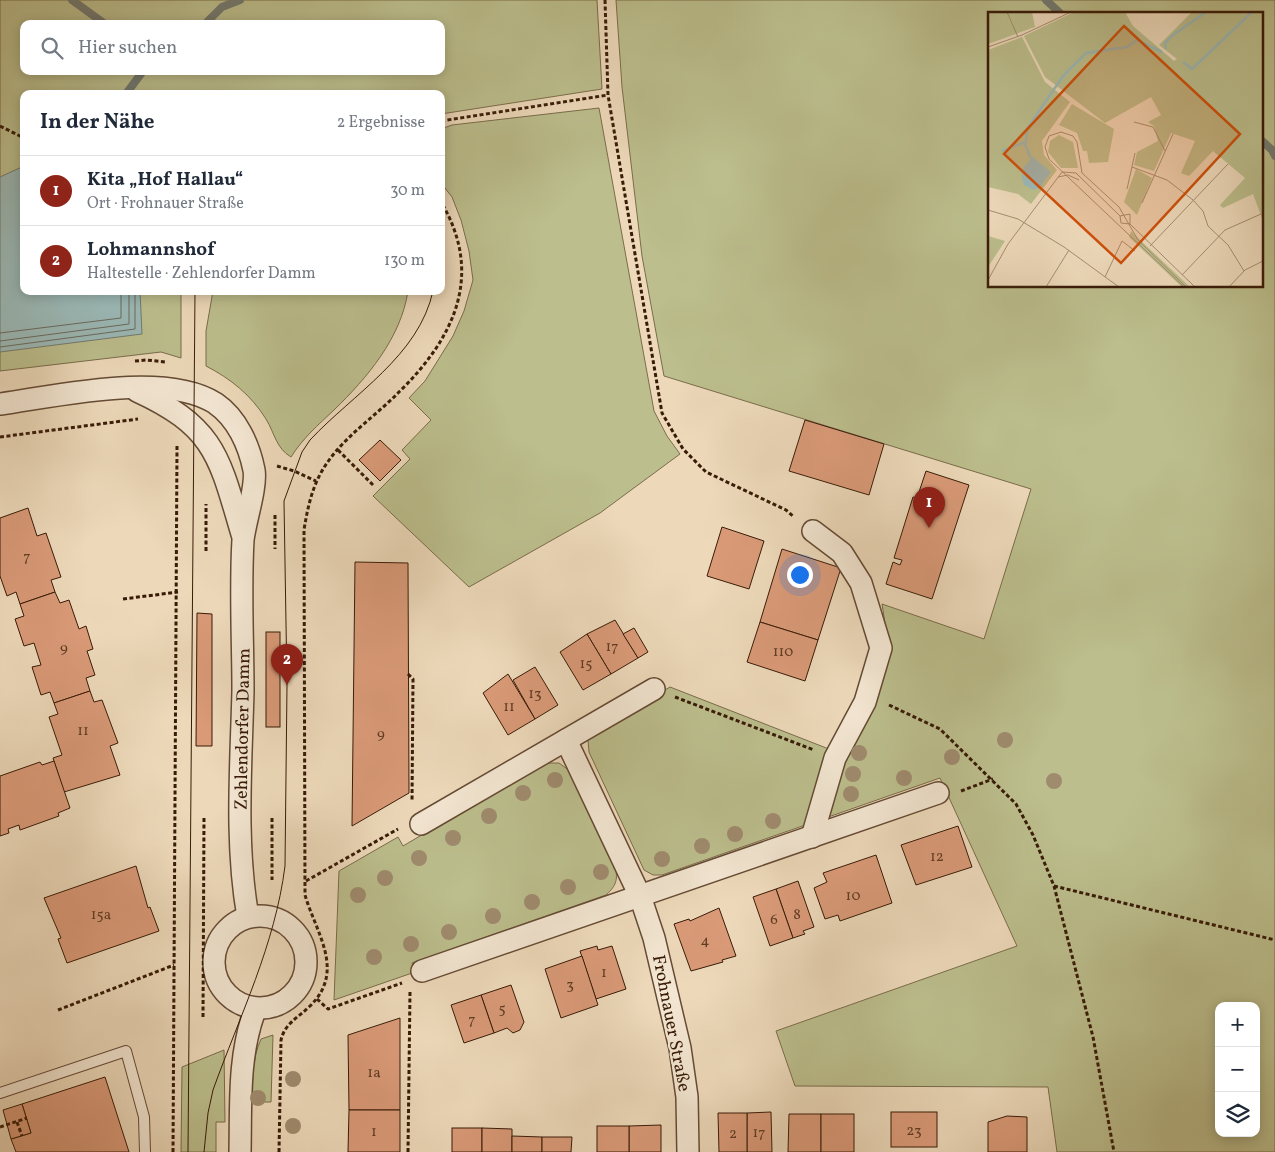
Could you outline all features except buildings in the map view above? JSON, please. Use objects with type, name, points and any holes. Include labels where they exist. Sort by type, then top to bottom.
[{"type":"street","name":"Zehlendorfer Damm","points":[[130,388],[181,414],[205,438],[226,479],[243,540]]},
{"type":"street","name":"Zehlendorfer Damm","points":[[0,404],[130,388],[174,388],[194,393],[216,404],[234,422],[247,442],[255,472],[243,540],[240,856],[248,917]]},
{"type":"street","points":[[812,836],[835,758],[865,702],[881,648],[860,583],[842,553],[813,530]]},
{"type":"street","points":[[416,822],[566,740],[654,688]]},
{"type":"street","name":"Frohnauer Straße","points":[[566,740],[640,896],[669,994],[680,1048],[687,1097],[688,1152]]},
{"type":"street","points":[[416,976],[938,793]]},
{"type":"street","points":[[262,916],[276,919],[288,926],[297,935],[304,947],[306,961],[303,978],[290,997],[271,1007],[255,1010],[231,999],[221,987],[214,974],[213,958],[217,944],[224,932],[234,923],[248,917],[262,916]]},
{"type":"street","points":[[240,1152],[241,1072],[244,1045],[255,1010]]},
{"type":"lane","points":[[0,1093],[126,1051],[144,1117],[144,1152]]},
{"type":"path","points":[[605,0],[608,95],[662,413],[683,449],[706,472],[786,510],[813,530]]},
{"type":"path","points":[[445,120],[608,95]]},
{"type":"path","points":[[0,126],[20,136]]},
{"type":"path","points":[[279,1152],[281,1040],[284,1030],[317,999],[328,966],[326,947],[309,907],[306,895],[304,530],[308,505],[316,481],[338,450],[422,368],[450,328],[458,303],[462,280],[461,250],[454,226],[445,209]]},
{"type":"path","points":[[0,437],[147,418]]},
{"type":"path","points":[[173,1152],[178,592],[178,451],[176,439]]},
{"type":"path","points":[[338,450],[374,486]]},
{"type":"path","points":[[274,466],[294,471],[316,481]]},
{"type":"path","points":[[206,498],[206,551]]},
{"type":"path","points":[[123,598],[178,592]]},
{"type":"path","points":[[306,881],[416,822],[413,679],[408,674]]},
{"type":"path","points":[[654,688],[835,758]]},
{"type":"path","points":[[865,702],[885,704],[940,729],[993,779],[1016,804],[1033,835],[1054,886],[1093,1036],[1114,1152]]},
{"type":"path","points":[[938,793],[959,792],[993,779]]},
{"type":"path","points":[[203,1017],[204,816]]},
{"type":"path","points":[[272,818],[272,880]]},
{"type":"path","points":[[1054,886],[1275,940]]},
{"type":"path","points":[[58,1010],[174,965]]},
{"type":"path","points":[[317,999],[328,1008],[416,976],[408,1152]]},
{"type":"path","points":[[0,1126],[27,1118]]},
{"type":"path","points":[[17,1122],[22,1136]]},
{"type":"green space","points":[[0,0],[597,0],[602,89],[445,113],[445,90],[20,90],[20,295],[181,295],[181,358],[161,352],[0,371]]},
{"type":"green space","points":[[616,0],[1275,0],[1275,1152],[1057,1152],[1048,1087],[795,1086],[776,1031],[1017,946],[940,778],[662,875],[653,875],[644,870],[589,752],[588,740],[596,731],[670,687],[834,751],[890,655],[882,604],[984,639],[1031,489],[664,376],[642,256],[622,87]]},
{"type":"green space","points":[[599,108],[654,411],[667,436],[680,454],[600,513],[469,587],[373,496],[410,459],[402,450],[431,420],[409,398],[425,381],[453,336],[464,311],[473,280],[469,251],[461,220],[452,197],[445,188],[445,128],[452,125]]},
{"type":"green space","points":[[212,295],[407,295],[398,325],[381,356],[358,385],[311,432],[291,457],[279,445],[266,419],[254,402],[224,376],[206,366],[206,331]]},
{"type":"green space","points":[[544,763],[559,763],[570,771],[615,865],[616,882],[610,891],[606,895],[412,963],[415,972],[334,1000],[339,871],[398,837],[403,846]]},
{"type":"green space","points":[[273,1035],[271,1102],[253,1102],[253,1070],[258,1047],[261,1039]]},
{"type":"green space","points":[[224,1050],[225,1122],[216,1122],[216,1152],[181,1152],[182,1067]]},
{"type":"water","points":[[20,168],[20,295],[140,295],[142,334],[0,352],[0,177]]},
{"type":"waterway","points":[[72,0],[100,20]]},
{"type":"waterway","points":[[209,20],[222,7],[240,0]]},
{"type":"waterway","points":[[1046,0],[1059,12]]},
{"type":"waterway","points":[[129,90],[140,75]]},
{"type":"waterway","points":[[1262,141],[1272,150],[1275,156]]},
{"type":"tram line","points":[[188,1152],[195,295]]},
{"type":"tram line","points":[[204,1152],[208,1113],[213,1090],[265,952],[280,895],[285,866],[287,685],[284,501],[302,452],[310,440],[399,355],[414,335],[425,314],[432,295]]},
{"type":"place","name":"Kita „Hof Hallau“","points":[[929,528]]},
{"type":"place","name":"Lohmannshof","points":[[287,685]]}]
